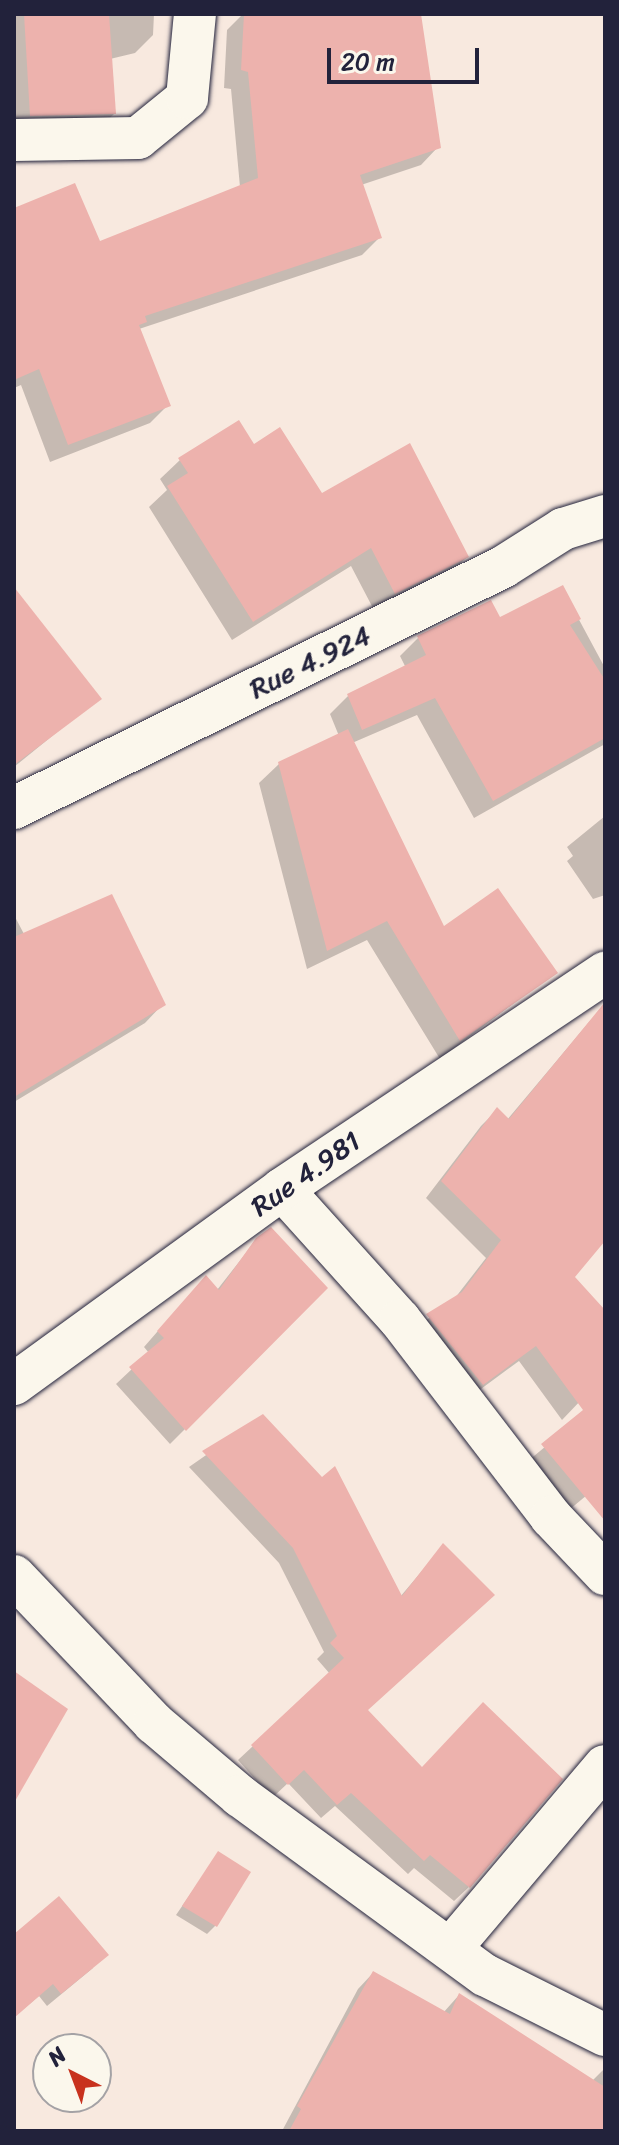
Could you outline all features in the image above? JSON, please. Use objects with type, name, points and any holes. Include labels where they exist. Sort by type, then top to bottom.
[{"type":"street","points":[[14,140],[138,138],[187,98],[195,14]]},
{"type":"street","name":"Rue 4.924","points":[[14,808],[503,567],[563,529],[605,516]]},
{"type":"street","name":"Rue 4.981","points":[[14,1384],[282,1189],[605,973]]},
{"type":"street","points":[[282,1189],[400,1320],[551,1517],[605,1574]]},
{"type":"street","points":[[14,1576],[154,1723],[229,1787],[508,1988],[575,2016],[605,2035]]},
{"type":"street","points":[[451,1948],[605,1766]]},
{"type":"building","points":[[24,14],[109,14],[116,114],[30,116]]},
{"type":"building","points":[[244,14],[421,14],[441,148],[360,175],[382,238],[145,316],[147,322],[139,325],[171,406],[68,445],[39,369],[14,380],[14,208],[75,183],[100,241],[258,178],[248,72],[241,70]]},
{"type":"building","points":[[239,420],[254,444],[280,427],[322,493],[410,443],[469,557],[395,594],[371,548],[253,622],[167,486],[188,473],[178,458]]},
{"type":"building","points":[[563,585],[581,619],[570,625],[605,680],[605,738],[493,801],[435,698],[362,730],[347,694],[426,655],[417,636],[491,600],[500,617]]},
{"type":"building","points":[[14,587],[102,699],[14,765]]},
{"type":"building","points":[[348,729],[444,926],[498,888],[558,973],[460,1041],[387,921],[327,951],[278,762]]},
{"type":"building","points":[[112,894],[166,1005],[14,1097],[14,937]]},
{"type":"building","points":[[605,1002],[605,1241],[575,1277],[605,1310],[605,1521],[541,1444],[583,1410],[536,1346],[483,1385],[426,1314],[462,1292],[501,1240],[441,1181],[497,1107],[509,1119]]},
{"type":"building","points":[[271,1227],[328,1288],[186,1431],[129,1367],[164,1338],[157,1331],[206,1275],[219,1290],[256,1238]]},
{"type":"building","points":[[263,1414],[322,1477],[335,1466],[402,1596],[443,1543],[495,1595],[368,1710],[422,1767],[483,1702],[563,1779],[470,1888],[430,1855],[424,1861],[351,1793],[337,1805],[304,1770],[288,1785],[251,1745],[344,1658],[330,1643],[337,1636],[293,1548],[202,1451]]},
{"type":"building","points":[[14,1671],[68,1709],[14,1803]]},
{"type":"building","points":[[218,1851],[251,1872],[217,1927],[182,1906]]},
{"type":"building","points":[[59,1896],[109,1955],[61,1994],[53,1984],[14,2018],[14,1934]]},
{"type":"building","points":[[373,1971],[450,2014],[459,1993],[605,2087],[605,2131],[289,2131],[301,2109],[297,2106]]}]
